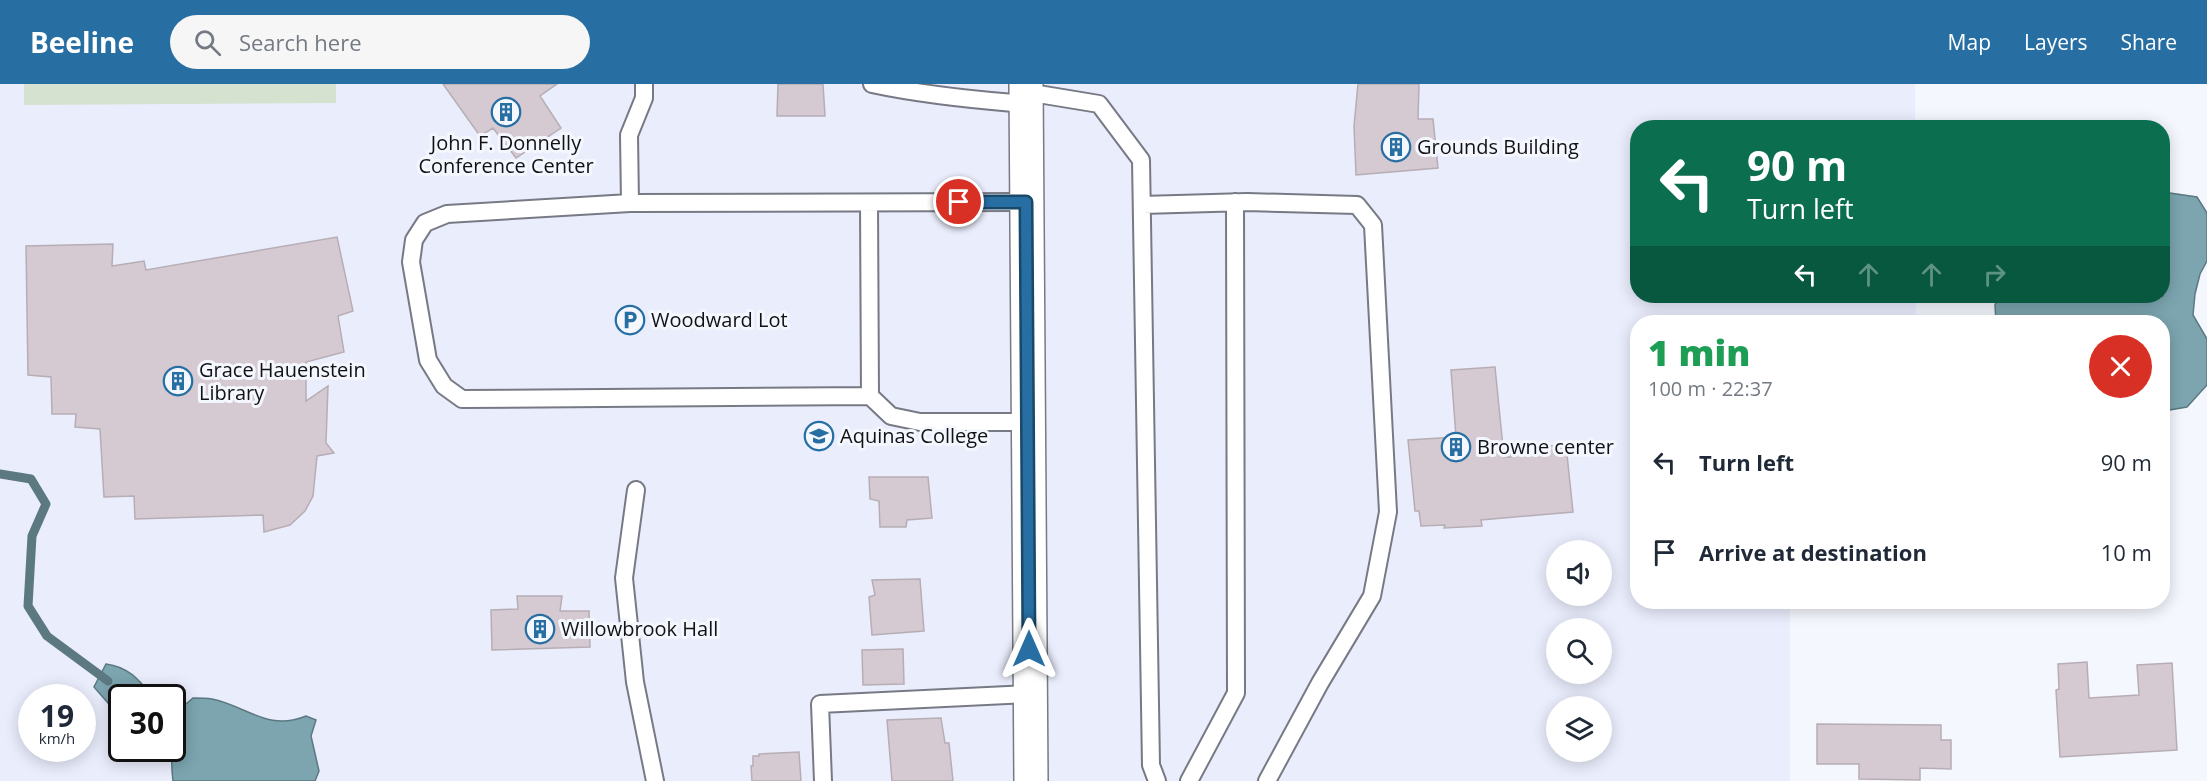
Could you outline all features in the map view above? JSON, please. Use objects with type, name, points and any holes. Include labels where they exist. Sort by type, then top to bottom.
[{"type":"street","points":[[1026,93],[1030,781]]},
{"type":"lane","points":[[630,203],[629,135],[644,98],[644,84]]},
{"type":"lane","points":[[872,84],[958,99],[1026,93],[1099,104],[1141,160],[1151,765],[1157,781]]},
{"type":"lane","points":[[1026,202],[630,203],[447,213],[425,223],[414,240],[411,262],[428,360],[444,386],[462,399],[870,396],[891,416],[920,422],[1028,422]]},
{"type":"lane","points":[[1142,206],[1235,202],[1357,205],[1373,225],[1388,512],[1372,596],[1320,683],[1267,781]]},
{"type":"lane","points":[[1189,781],[1236,693],[1235,202]]},
{"type":"lane","points":[[869,203],[870,396]]},
{"type":"lane","points":[[636,490],[624,578],[635,682],[655,781]]},
{"type":"lane","points":[[823,781],[820,704],[1029,694]]},
{"type":"shaded area","name":"Aquinas College","points":[[0,84],[1915,84],[1915,120],[1630,120],[1630,303],[1916,303],[1916,315],[1630,315],[1630,609],[1790,609],[1790,781],[0,781]]},
{"type":"green space","points":[[24,84],[336,84],[336,103],[24,105]]},
{"type":"water","points":[[2170,193],[2197,197],[2207,213],[2207,261],[2200,274],[2193,315],[2207,339],[2207,385],[2187,407],[2170,410],[2170,315],[1996,315],[1996,303],[2170,303]]},
{"type":"water","points":[[106,664],[127,671],[142,684],[108,684],[108,703],[96,689],[96,684]]},
{"type":"water","points":[[193,698],[210,699],[225,702],[269,719],[280,721],[306,716],[316,720],[311,736],[319,771],[315,781],[173,781],[171,762],[186,762],[186,704]]},
{"type":"building","name":"John F. Donnelly Conference Center","points":[[443,84],[557,84],[540,96],[561,128],[516,158],[493,128],[480,136]]},
{"type":"building","points":[[778,84],[823,84],[825,116],[777,116]]},
{"type":"building","name":"Grounds Building","points":[[1358,84],[1419,84],[1418,119],[1433,119],[1438,168],[1356,175],[1354,126]]},
{"type":"building","name":"Grace Hauenstein Library","points":[[337,237],[353,311],[338,316],[344,352],[306,362],[306,401],[328,386],[326,443],[334,453],[317,456],[313,496],[305,511],[290,525],[264,532],[263,515],[135,519],[134,496],[104,497],[100,429],[75,427],[76,414],[52,414],[51,377],[28,375],[26,246],[113,244],[112,266],[144,261],[146,270]]},
{"type":"building","name":"Browne center","points":[[1495,367],[1504,457],[1511,457],[1510,448],[1566,445],[1573,512],[1481,520],[1482,526],[1444,528],[1445,525],[1421,526],[1419,511],[1415,511],[1408,440],[1456,437],[1451,370]]},
{"type":"building","points":[[869,477],[928,477],[932,518],[907,520],[906,527],[880,527],[879,501],[870,499]]},
{"type":"building","points":[[920,579],[924,631],[872,635],[869,597],[875,595],[872,580]]},
{"type":"building","name":"Willowbrook Hall","points":[[517,596],[562,596],[560,611],[589,611],[590,647],[492,650],[491,610],[518,609]]},
{"type":"building","points":[[903,649],[904,684],[863,685],[862,650]]},
{"type":"building","points":[[2087,662],[2089,698],[2139,695],[2137,665],[2172,663],[2177,750],[2060,757],[2056,690],[2059,689],[2058,664]]},
{"type":"building","points":[[941,718],[945,743],[949,743],[953,781],[892,781],[887,720]]},
{"type":"building","points":[[1817,724],[1941,725],[1941,740],[1951,740],[1951,769],[1920,768],[1920,780],[1859,779],[1859,764],[1817,764]]},
{"type":"building","points":[[799,752],[801,781],[752,781],[753,756]]},
{"type":"waterway","points":[[0,474],[31,479],[46,504],[32,536],[28,606],[47,636],[108,681]]},
{"type":"place","name":"John F. Donnelly Conference Center","points":[[506,112]]},
{"type":"place","name":"Grounds Building","points":[[1396,147]]},
{"type":"place","name":"Woodward Lot","points":[[630,320]]},
{"type":"place","name":"Grace Hauenstein Library","points":[[178,381]]},
{"type":"place","name":"Aquinas College","points":[[819,436]]},
{"type":"place","name":"Browne center","points":[[1456,447]]},
{"type":"place","name":"Willowbrook Hall","points":[[540,629]]},
{"type":"route","points":[[959,202],[1026,202],[1029,649]]}]
